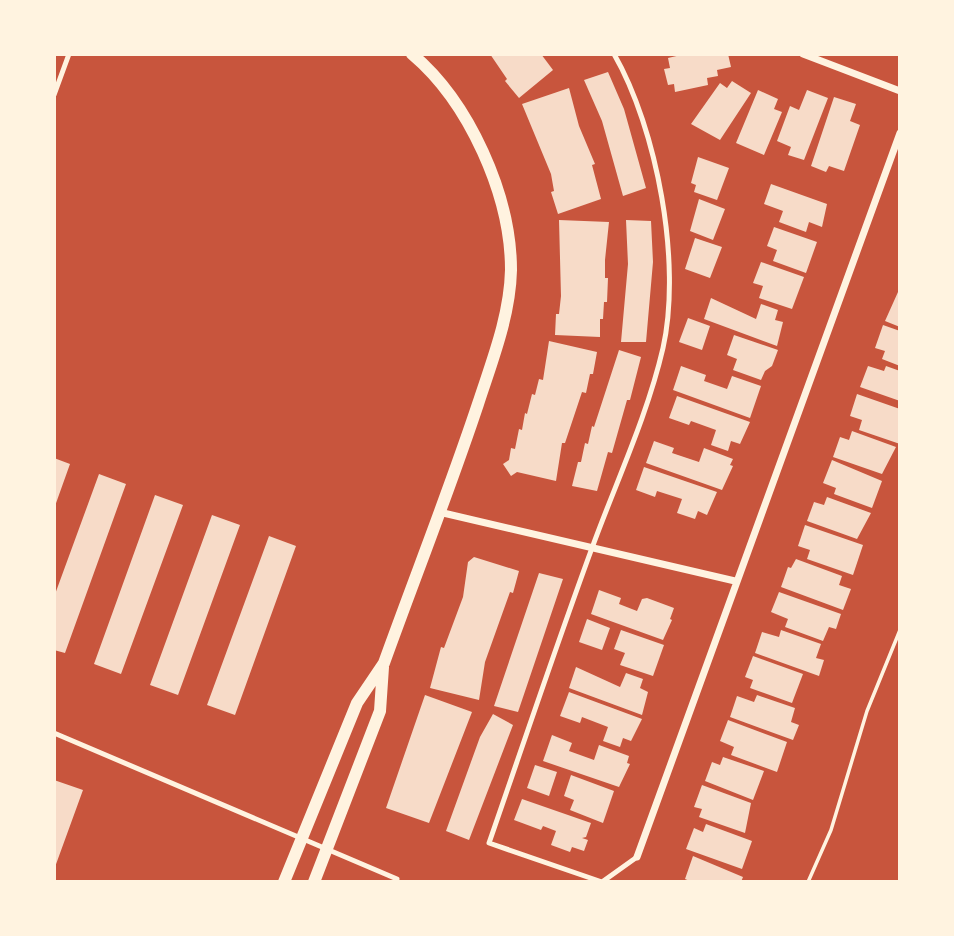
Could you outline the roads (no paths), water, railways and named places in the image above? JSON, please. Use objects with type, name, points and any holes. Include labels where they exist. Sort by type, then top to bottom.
[{"type":"street","points":[[284,882],[357,703],[384,663],[501,334],[510,270],[502,209],[481,144],[458,105],[431,70],[412,54]]},
{"type":"street","points":[[803,54],[900,91]]},
{"type":"street","points":[[636,857],[734,581],[900,133]]},
{"type":"street","points":[[439,512],[734,581]]},
{"type":"street","points":[[314,882],[380,711],[384,663]]},
{"type":"lane","points":[[54,94],[69,54]]},
{"type":"lane","points":[[614,54],[644,124],[663,199],[669,277],[663,346],[640,423],[592,547],[489,843],[602,882],[636,857]]},
{"type":"lane","points":[[54,733],[397,879],[396,882]]}]
